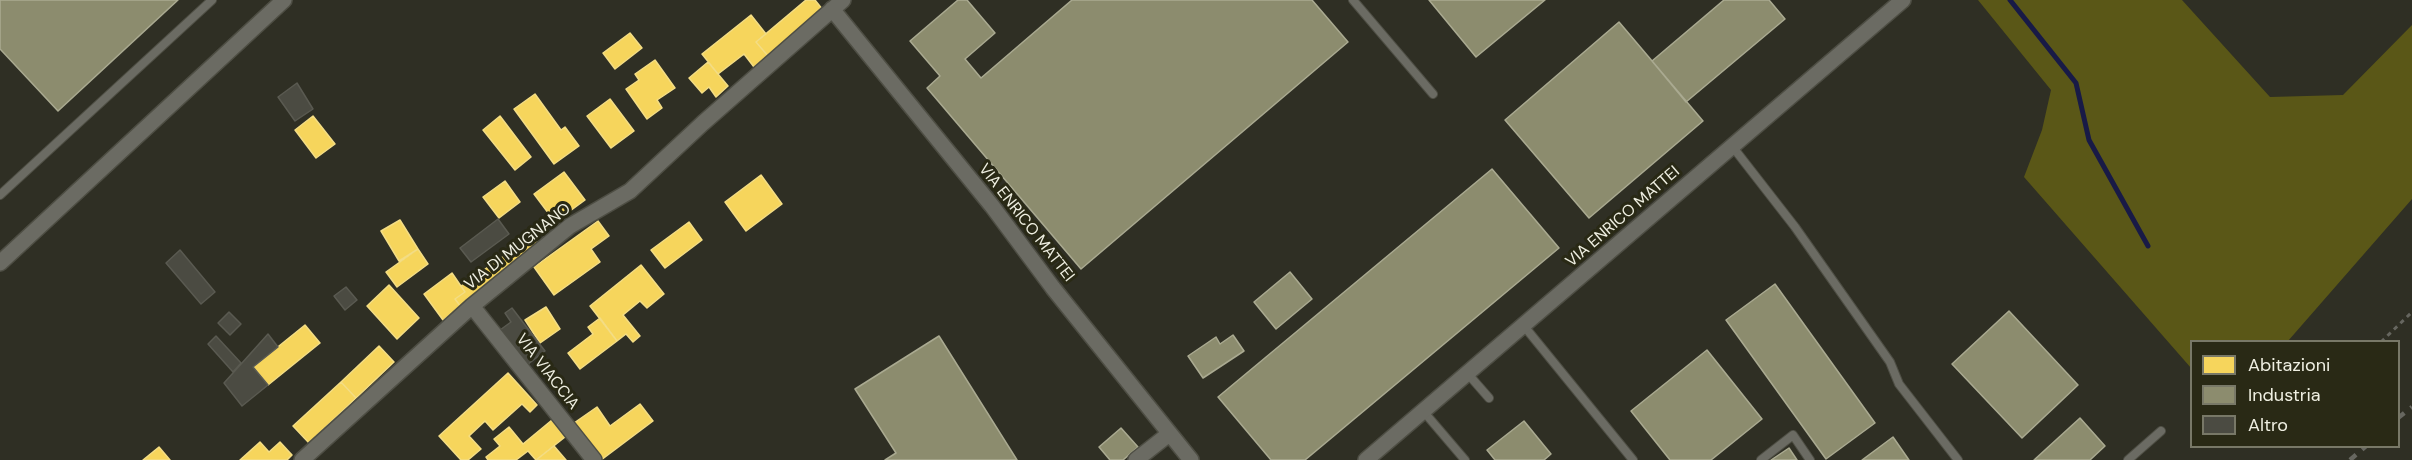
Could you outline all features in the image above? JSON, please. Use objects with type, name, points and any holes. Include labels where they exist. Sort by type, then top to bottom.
[{"type":"street","points":[[0,263],[284,0]]},
{"type":"street","name":"VIA ENRICO MATTEI","points":[[1366,460],[1903,0]]},
{"type":"street","name":"VIA ENRICO MATTEI","points":[[837,4],[1053,288],[1191,460]]},
{"type":"street","name":"VIA DI MUGNANO","points":[[302,460],[472,306],[570,226],[630,191],[837,4]]},
{"type":"street","name":"VIA VIACCIA","points":[[472,306],[594,460]]},
{"type":"street","points":[[1136,460],[1169,434]]},
{"type":"lane","points":[[0,195],[212,0]]},
{"type":"lane","points":[[1353,0],[1433,94]]},
{"type":"lane","points":[[1732,146],[1795,227],[1890,362],[1899,384],[1958,460]]},
{"type":"lane","points":[[1524,326],[1633,460]]},
{"type":"lane","points":[[1468,374],[1489,398]]},
{"type":"lane","points":[[1424,412],[1465,460]]},
{"type":"lane","points":[[2128,460],[2161,431]]},
{"type":"lane","points":[[1761,460],[1793,435],[1810,460]]},
{"type":"path","points":[[2383,340],[2412,312]]},
{"type":"shaded area","points":[[1978,0],[2182,0],[2270,97],[2343,95],[2412,25],[2412,199],[2289,340],[2190,340],[2190,367],[2024,177],[2042,130],[2051,90]]},
{"type":"building: Abitazioni","points":[[806,0],[815,0],[823,10],[768,56],[756,42]]},
{"type":"building: Abitazioni","points":[[751,15],[766,34],[756,42],[768,56],[754,67],[744,54],[718,74],[702,54]]},
{"type":"building: Abitazioni","points":[[630,33],[642,48],[615,69],[603,53]]},
{"type":"building: Abitazioni","points":[[655,60],[675,88],[657,100],[662,108],[647,119],[626,89],[639,80],[635,74]]},
{"type":"building: Abitazioni","points":[[708,62],[728,86],[716,97],[709,87],[702,93],[689,78]]},
{"type":"building: Abitazioni","points":[[535,94],[561,130],[565,127],[579,146],[554,164],[514,109]]},
{"type":"building: Abitazioni","points":[[610,99],[634,131],[611,148],[587,116]]},
{"type":"building: Abitazioni","points":[[313,116],[335,144],[316,158],[295,130]]},
{"type":"building: Abitazioni","points":[[500,116],[531,157],[515,170],[483,130]]},
{"type":"building: Abitazioni","points":[[564,172],[585,200],[555,222],[534,194]]},
{"type":"building: Abitazioni","points":[[761,175],[782,204],[746,231],[725,202]]},
{"type":"building: Abitazioni","points":[[505,181],[520,202],[499,218],[483,197]]},
{"type":"building: Abitazioni","points":[[400,220],[418,249],[399,261],[381,231]]},
{"type":"building: Abitazioni","points":[[598,221],[609,236],[591,249],[600,262],[554,295],[534,267]]},
{"type":"building: Abitazioni","points":[[689,222],[702,240],[665,268],[651,250]]},
{"type":"building: Abitazioni","points":[[529,238],[540,243],[508,271],[498,260]]},
{"type":"building: Abitazioni","points":[[418,249],[428,264],[397,287],[386,272]]},
{"type":"building: Abitazioni","points":[[498,260],[508,271],[461,307],[455,299],[465,292],[461,286]]},
{"type":"building: Abitazioni","points":[[641,265],[664,294],[647,308],[640,301],[623,315],[640,336],[633,342],[626,334],[617,341],[590,306]]},
{"type":"building: Abitazioni","points":[[452,273],[465,292],[455,299],[461,307],[443,320],[424,294]]},
{"type":"building: Abitazioni","points":[[389,285],[419,318],[397,339],[367,306]]},
{"type":"building: Abitazioni","points":[[546,307],[560,329],[540,343],[525,320]]},
{"type":"building: Abitazioni","points":[[600,318],[617,341],[580,369],[568,353],[593,334],[588,327]]},
{"type":"building: Abitazioni","points":[[305,325],[320,343],[268,385],[253,367]]},
{"type":"building: Abitazioni","points":[[379,346],[394,362],[356,398],[341,382]]},
{"type":"building: Abitazioni","points":[[508,373],[537,405],[530,412],[522,404],[493,430],[485,421],[469,436],[481,449],[468,460],[461,460],[439,436]]},
{"type":"building: Abitazioni","points":[[341,382],[356,398],[309,443],[293,426]]},
{"type":"building: Abitazioni","points":[[640,404],[653,421],[601,460],[574,423],[597,407],[610,426]]},
{"type":"building: Abitazioni","points":[[552,420],[565,437],[536,460],[528,451],[516,460],[488,460],[486,457],[500,446],[494,439],[509,427],[523,444]]},
{"type":"building: Abitazioni","points":[[260,442],[269,452],[280,442],[292,455],[287,460],[240,460]]},
{"type":"building: Abitazioni","points":[[554,446],[566,460],[536,460]]},
{"type":"building: Abitazioni","points":[[159,447],[170,460],[143,460]]},
{"type":"building: Industria","points":[[0,0],[178,0],[58,111],[0,49]]},
{"type":"building: Industria","points":[[958,0],[967,0],[995,33],[965,59],[981,78],[1072,0],[1312,0],[1348,42],[1081,269],[927,88],[940,76],[910,41]]},
{"type":"building: Industria","points":[[1429,0],[1545,0],[1476,57]]},
{"type":"building: Industria","points":[[1724,0],[1769,0],[1785,19],[1686,102],[1652,61]]},
{"type":"building: Industria","points":[[1619,22],[1703,121],[1589,218],[1505,120]]},
{"type":"building: Industria","points":[[1492,169],[1559,248],[1305,460],[1271,460],[1218,397]]},
{"type":"building: Industria","points":[[1290,272],[1312,299],[1276,329],[1254,302]]},
{"type":"building: Industria","points":[[1775,284],[1875,423],[1826,459],[1726,320]]},
{"type":"building: Industria","points":[[2009,311],[2078,385],[2022,438],[1952,364]]},
{"type":"building: Industria","points":[[1233,335],[1244,351],[1203,378],[1188,356],[1216,337],[1220,344]]},
{"type":"building: Industria","points":[[939,336],[1017,460],[885,460],[896,453],[855,389]]},
{"type":"building: Industria","points":[[1707,350],[1762,419],[1711,460],[1670,460],[1631,411]]},
{"type":"building: Industria","points":[[2080,418],[2105,446],[2090,460],[2034,460]]},
{"type":"building: Industria","points":[[1524,421],[1551,454],[1544,460],[1495,460],[1487,450]]},
{"type":"building: Industria","points":[[1121,428],[1138,447],[1123,460],[1110,460],[1099,447]]},
{"type":"building: Industria","points":[[1893,437],[1909,460],[1862,460]]},
{"type":"building: Industria","points":[[1789,448],[1797,460],[1771,460]]},
{"type":"building: Altro","points":[[297,83],[313,109],[295,121],[278,97]]},
{"type":"building: Altro","points":[[498,219],[509,234],[471,262],[460,248]]},
{"type":"building: Altro","points":[[180,250],[215,292],[201,304],[166,263]]},
{"type":"building: Altro","points":[[346,287],[357,300],[345,310],[334,296]]},
{"type":"building: Altro","points":[[512,308],[545,351],[527,365],[500,330],[511,322],[505,313]]},
{"type":"building: Altro","points":[[229,312],[241,324],[230,335],[218,323]]},
{"type":"building: Altro","points":[[268,334],[278,347],[253,367],[268,385],[242,406],[224,383]]},
{"type":"building: Altro","points":[[216,336],[241,363],[233,372],[208,344]]},
{"type":"waterway","points":[[2010,0],[2076,83],[2089,140],[2148,246]]},
{"type":"railway","points":[[2400,416],[2412,407]]},
{"type":"railway","points":[[2350,460],[2364,448]]}]
